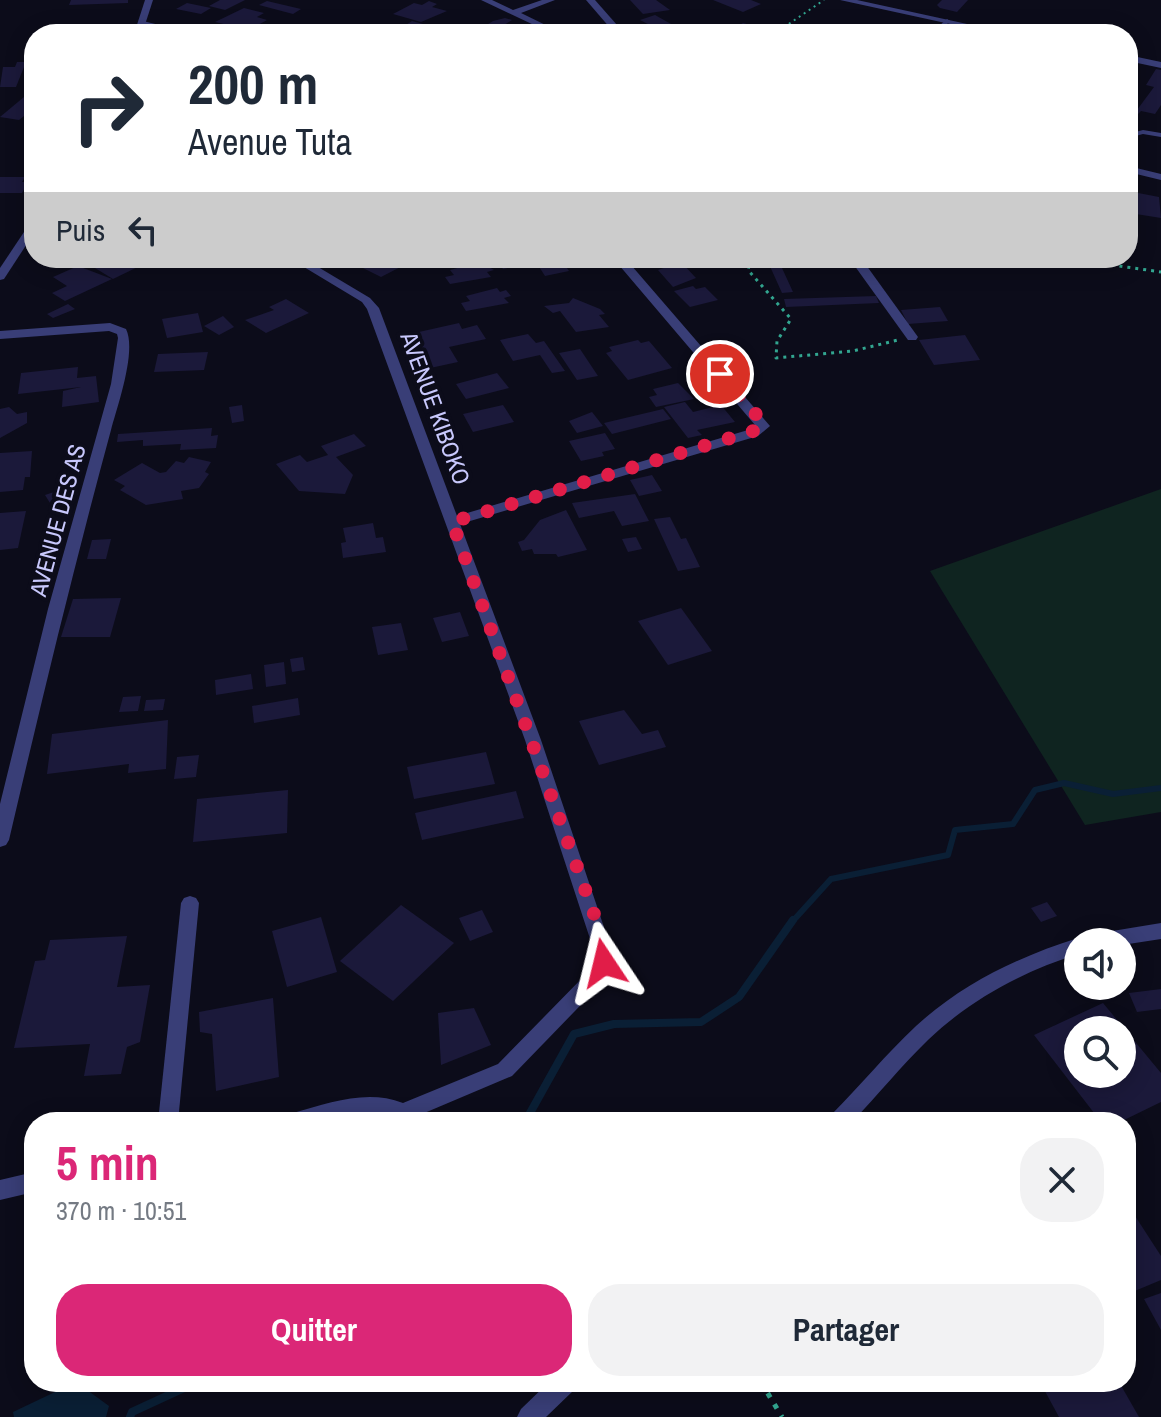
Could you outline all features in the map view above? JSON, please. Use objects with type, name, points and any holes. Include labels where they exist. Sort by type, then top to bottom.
[{"type":"street","points":[[143,24],[149,0]]},
{"type":"street","points":[[485,0],[540,24]]},
{"type":"street","points":[[515,12],[551,0]]},
{"type":"street","points":[[590,0],[611,24]]},
{"type":"street","points":[[844,0],[961,24]]},
{"type":"street","points":[[1138,60],[1161,65]]},
{"type":"street","points":[[1138,171],[1161,177]]},
{"type":"street","points":[[0,277],[24,240]]},
{"type":"street","name":"AVENUE KIBOKO","points":[[312,268],[360,296],[373,308],[594,914],[604,963],[569,1008],[505,1070],[419,1112]]},
{"type":"street","points":[[452,522],[753,433],[763,426],[628,268]]},
{"type":"street","points":[[866,270],[912,337]]},
{"type":"street","name":"AVENUE DES AS","points":[[0,335],[110,327],[122,332],[124,338],[117,384],[55,609],[0,840]]},
{"type":"street","points":[[169,1112],[190,903]]},
{"type":"street","points":[[1136,935],[1161,931]]},
{"type":"street","points":[[848,1112],[937,1020],[989,983],[1033,960],[1064,950]]},
{"type":"street","points":[[341,1112],[375,1105],[398,1112]]},
{"type":"street","points":[[0,1190],[24,1184]]},
{"type":"street","points":[[529,1417],[555,1392]]},
{"type":"lane","points":[[944,24],[947,21]]},
{"type":"lane","points":[[1138,133],[1161,135]]},
{"type":"path","points":[[789,24],[824,0]]},
{"type":"path","points":[[748,268],[791,319],[777,341],[776,358],[853,351],[912,337]]},
{"type":"path","points":[[866,270],[872,268]]},
{"type":"path","points":[[1133,268],[1161,272]]},
{"type":"path","points":[[767,1392],[782,1417]]},
{"type":"green space","points":[[1161,489],[1161,812],[1085,825],[930,571]]},
{"type":"water","points":[[55,1392],[90,1392],[109,1406],[106,1417],[14,1417],[13,1412]]},
{"type":"building","points":[[71,0],[128,0],[128,3],[69,5]]},
{"type":"building","points":[[220,0],[245,0],[225,10],[209,6]]},
{"type":"building","points":[[630,0],[656,0],[670,10],[643,14]]},
{"type":"building","points":[[713,0],[751,0],[761,4],[743,12]]},
{"type":"building","points":[[942,0],[968,0],[957,12],[940,8],[937,5]]},
{"type":"building","points":[[267,1],[301,9],[293,14],[259,5]]},
{"type":"building","points":[[429,1],[437,4],[432,7],[447,11],[421,22],[393,14],[414,3],[422,5]]},
{"type":"building","points":[[187,3],[211,8],[201,14],[176,9]]},
{"type":"building","points":[[244,8],[264,13],[257,17],[267,20],[260,24],[215,22]]},
{"type":"building","points":[[655,15],[671,24],[648,24],[640,20]]},
{"type":"building","points":[[512,20],[506,24],[488,24]]},
{"type":"building","points":[[17,62],[24,62],[16,87],[0,87],[3,67],[15,67]]},
{"type":"building","points":[[1156,69],[1161,70],[1161,105],[1155,114],[1141,111],[1138,114],[1138,109],[1154,87],[1146,85]]},
{"type":"building","points":[[24,97],[24,116],[19,120],[0,117]]},
{"type":"building","points":[[0,177],[24,177],[22,193],[0,193]]},
{"type":"building","points":[[1138,193],[1159,197],[1161,218],[1138,214]]},
{"type":"building","points":[[73,268],[83,268],[112,279],[65,301],[52,293],[67,286],[53,277]]},
{"type":"building","points":[[95,268],[136,268],[113,279]]},
{"type":"building","points":[[363,268],[399,268],[381,277]]},
{"type":"building","points":[[540,268],[567,268],[569,271],[545,276]]},
{"type":"building","points":[[687,268],[696,278],[673,287],[658,270]]},
{"type":"building","points":[[771,268],[782,268],[793,292],[782,293]]},
{"type":"building","points":[[450,270],[494,270],[487,272],[491,277],[450,284],[445,277],[454,275]]},
{"type":"building","points":[[693,286],[696,289],[705,287],[718,300],[690,307],[674,291]]},
{"type":"building","points":[[497,288],[500,292],[506,290],[511,296],[504,298],[509,303],[466,311],[461,303],[470,301],[466,296]]},
{"type":"building","points":[[876,296],[879,303],[786,307],[784,299]]},
{"type":"building","points":[[573,298],[600,309],[605,314],[599,315],[609,327],[576,332],[560,311],[553,313],[544,306],[569,303]]},
{"type":"building","points":[[286,299],[309,313],[266,333],[245,320],[274,310],[269,307]]},
{"type":"building","points":[[68,304],[75,309],[53,318],[47,314]]},
{"type":"building","points":[[940,307],[948,321],[908,324],[901,310]]},
{"type":"building","points":[[198,313],[203,332],[167,338],[162,319]]},
{"type":"building","points":[[223,316],[234,327],[219,335],[204,326]]},
{"type":"building","points":[[459,323],[462,329],[477,325],[486,339],[449,347],[458,362],[421,370],[401,336]]},
{"type":"building","points":[[528,334],[536,343],[544,341],[565,371],[552,373],[540,355],[513,361],[500,340]]},
{"type":"building","points":[[965,335],[980,360],[934,365],[919,340]]},
{"type":"building","points":[[638,340],[641,343],[649,341],[672,368],[628,380],[606,353],[612,351],[609,347]]},
{"type":"building","points":[[580,349],[598,376],[577,380],[559,353]]},
{"type":"building","points":[[208,352],[204,370],[154,372],[158,354]]},
{"type":"building","points":[[78,367],[77,378],[96,376],[99,402],[62,407],[63,391],[81,387],[18,394],[21,373]]},
{"type":"building","points":[[497,373],[509,388],[466,399],[456,384]]},
{"type":"building","points":[[678,383],[694,399],[656,407],[649,397],[657,395],[653,389]]},
{"type":"building","points":[[685,402],[693,412],[721,405],[735,422],[697,430],[702,435],[688,438],[664,407]]},
{"type":"building","points":[[242,405],[244,421],[232,423],[229,407]]},
{"type":"building","points":[[503,405],[514,422],[473,432],[463,414]]},
{"type":"building","points":[[9,407],[17,414],[27,412],[27,423],[0,438],[0,409]]},
{"type":"building","points":[[663,409],[671,419],[612,434],[604,423]]},
{"type":"building","points":[[592,412],[603,426],[577,433],[569,421]]},
{"type":"building","points":[[212,428],[211,436],[218,435],[216,448],[180,450],[181,444],[143,446],[143,440],[117,442],[118,434]]},
{"type":"building","points":[[605,433],[615,449],[602,452],[604,456],[581,461],[569,441]]},
{"type":"building","points":[[354,434],[366,446],[336,457],[353,475],[345,494],[299,491],[276,464],[300,455],[307,462],[328,455],[321,446]]},
{"type":"building","points":[[32,451],[30,477],[25,477],[23,490],[0,492],[0,453]]},
{"type":"building","points":[[189,457],[211,462],[205,472],[209,474],[199,488],[181,491],[183,499],[146,505],[120,490],[125,486],[114,480],[142,463],[160,473],[166,472],[176,461],[184,463]]},
{"type":"building","points":[[652,475],[662,491],[639,496],[630,480]]},
{"type":"building","points":[[69,487],[78,494],[66,503],[50,503],[45,495]]},
{"type":"building","points":[[635,494],[649,521],[622,526],[614,511],[579,518],[572,503]]},
{"type":"building","points":[[566,510],[587,550],[558,557],[556,554],[534,554],[532,549],[522,551],[518,542],[524,540],[540,520]]},
{"type":"building","points":[[26,511],[18,548],[0,550],[0,513]]},
{"type":"building","points":[[670,517],[681,539],[686,538],[700,567],[678,571],[654,519]]},
{"type":"building","points":[[373,523],[376,538],[383,537],[386,552],[343,558],[341,543],[346,542],[343,528]]},
{"type":"building","points":[[636,537],[642,549],[628,552],[622,539]]},
{"type":"building","points":[[111,539],[106,559],[87,559],[92,540]]},
{"type":"building","points":[[121,598],[110,637],[61,637],[73,599]]},
{"type":"building","points":[[681,608],[712,651],[668,665],[638,621]]},
{"type":"building","points":[[460,612],[469,636],[442,642],[433,618]]},
{"type":"building","points":[[401,623],[408,650],[378,655],[372,627]]},
{"type":"building","points":[[303,657],[305,670],[292,672],[290,659]]},
{"type":"building","points":[[284,662],[286,684],[266,687],[264,665]]},
{"type":"building","points":[[251,674],[253,689],[216,695],[215,680]]},
{"type":"building","points":[[141,696],[138,711],[119,712],[123,697]]},
{"type":"building","points":[[298,698],[300,715],[254,723],[252,706]]},
{"type":"building","points":[[165,699],[163,710],[144,711],[146,700]]},
{"type":"building","points":[[624,710],[642,734],[658,730],[666,747],[599,765],[579,721]]},
{"type":"building","points":[[168,720],[166,769],[128,773],[129,764],[47,774],[52,734]]},
{"type":"building","points":[[486,752],[495,784],[414,799],[407,767]]},
{"type":"building","points":[[199,755],[196,777],[174,779],[177,757]]},
{"type":"building","points":[[288,790],[287,833],[193,842],[197,799]]},
{"type":"building","points":[[516,791],[524,818],[422,840],[415,813]]},
{"type":"building","points":[[1047,902],[1057,916],[1041,922],[1031,908]]},
{"type":"building","points":[[401,905],[454,943],[393,1001],[340,961]]},
{"type":"building","points":[[482,910],[493,932],[470,941],[459,918]]},
{"type":"building","points":[[321,917],[337,972],[287,987],[272,931]]},
{"type":"building","points":[[127,936],[117,987],[150,985],[140,1042],[127,1047],[121,1074],[84,1076],[90,1044],[14,1048],[35,961],[45,960],[50,940]]},
{"type":"building","points":[[1161,989],[1161,1009],[1137,1012],[1132,1000],[1136,1000],[1136,992]]},
{"type":"building","points":[[273,998],[279,1077],[216,1091],[212,1034],[200,1032],[199,1012]]},
{"type":"building","points":[[1103,1003],[1114,1016],[1075,1016]]},
{"type":"building","points":[[474,1008],[491,1045],[441,1065],[438,1013]]},
{"type":"building","points":[[1064,1021],[1064,1074],[1034,1035]]},
{"type":"building","points":[[1136,1043],[1161,1073],[1161,1102],[1136,1112],[1093,1112],[1075,1088],[1136,1088]]},
{"type":"building","points":[[1136,1217],[1161,1256],[1161,1280],[1136,1290]]},
{"type":"building","points":[[1161,1293],[1161,1330],[1144,1299]]},
{"type":"building","points":[[1045,1392],[1125,1392],[1139,1417],[1059,1417]]},
{"type":"waterway","points":[[792,922],[831,879],[948,855],[955,830],[1013,824],[1035,790],[1064,783],[1113,794],[1161,788]]},
{"type":"waterway","points":[[531,1112],[574,1034],[614,1024],[701,1022],[739,997],[793,920]]},
{"type":"waterway","points":[[130,1417],[132,1412],[175,1392]]},
{"type":"route","points":[[604,963],[603,942],[594,914],[452,522],[760,429],[762,421],[720,374]]}]
